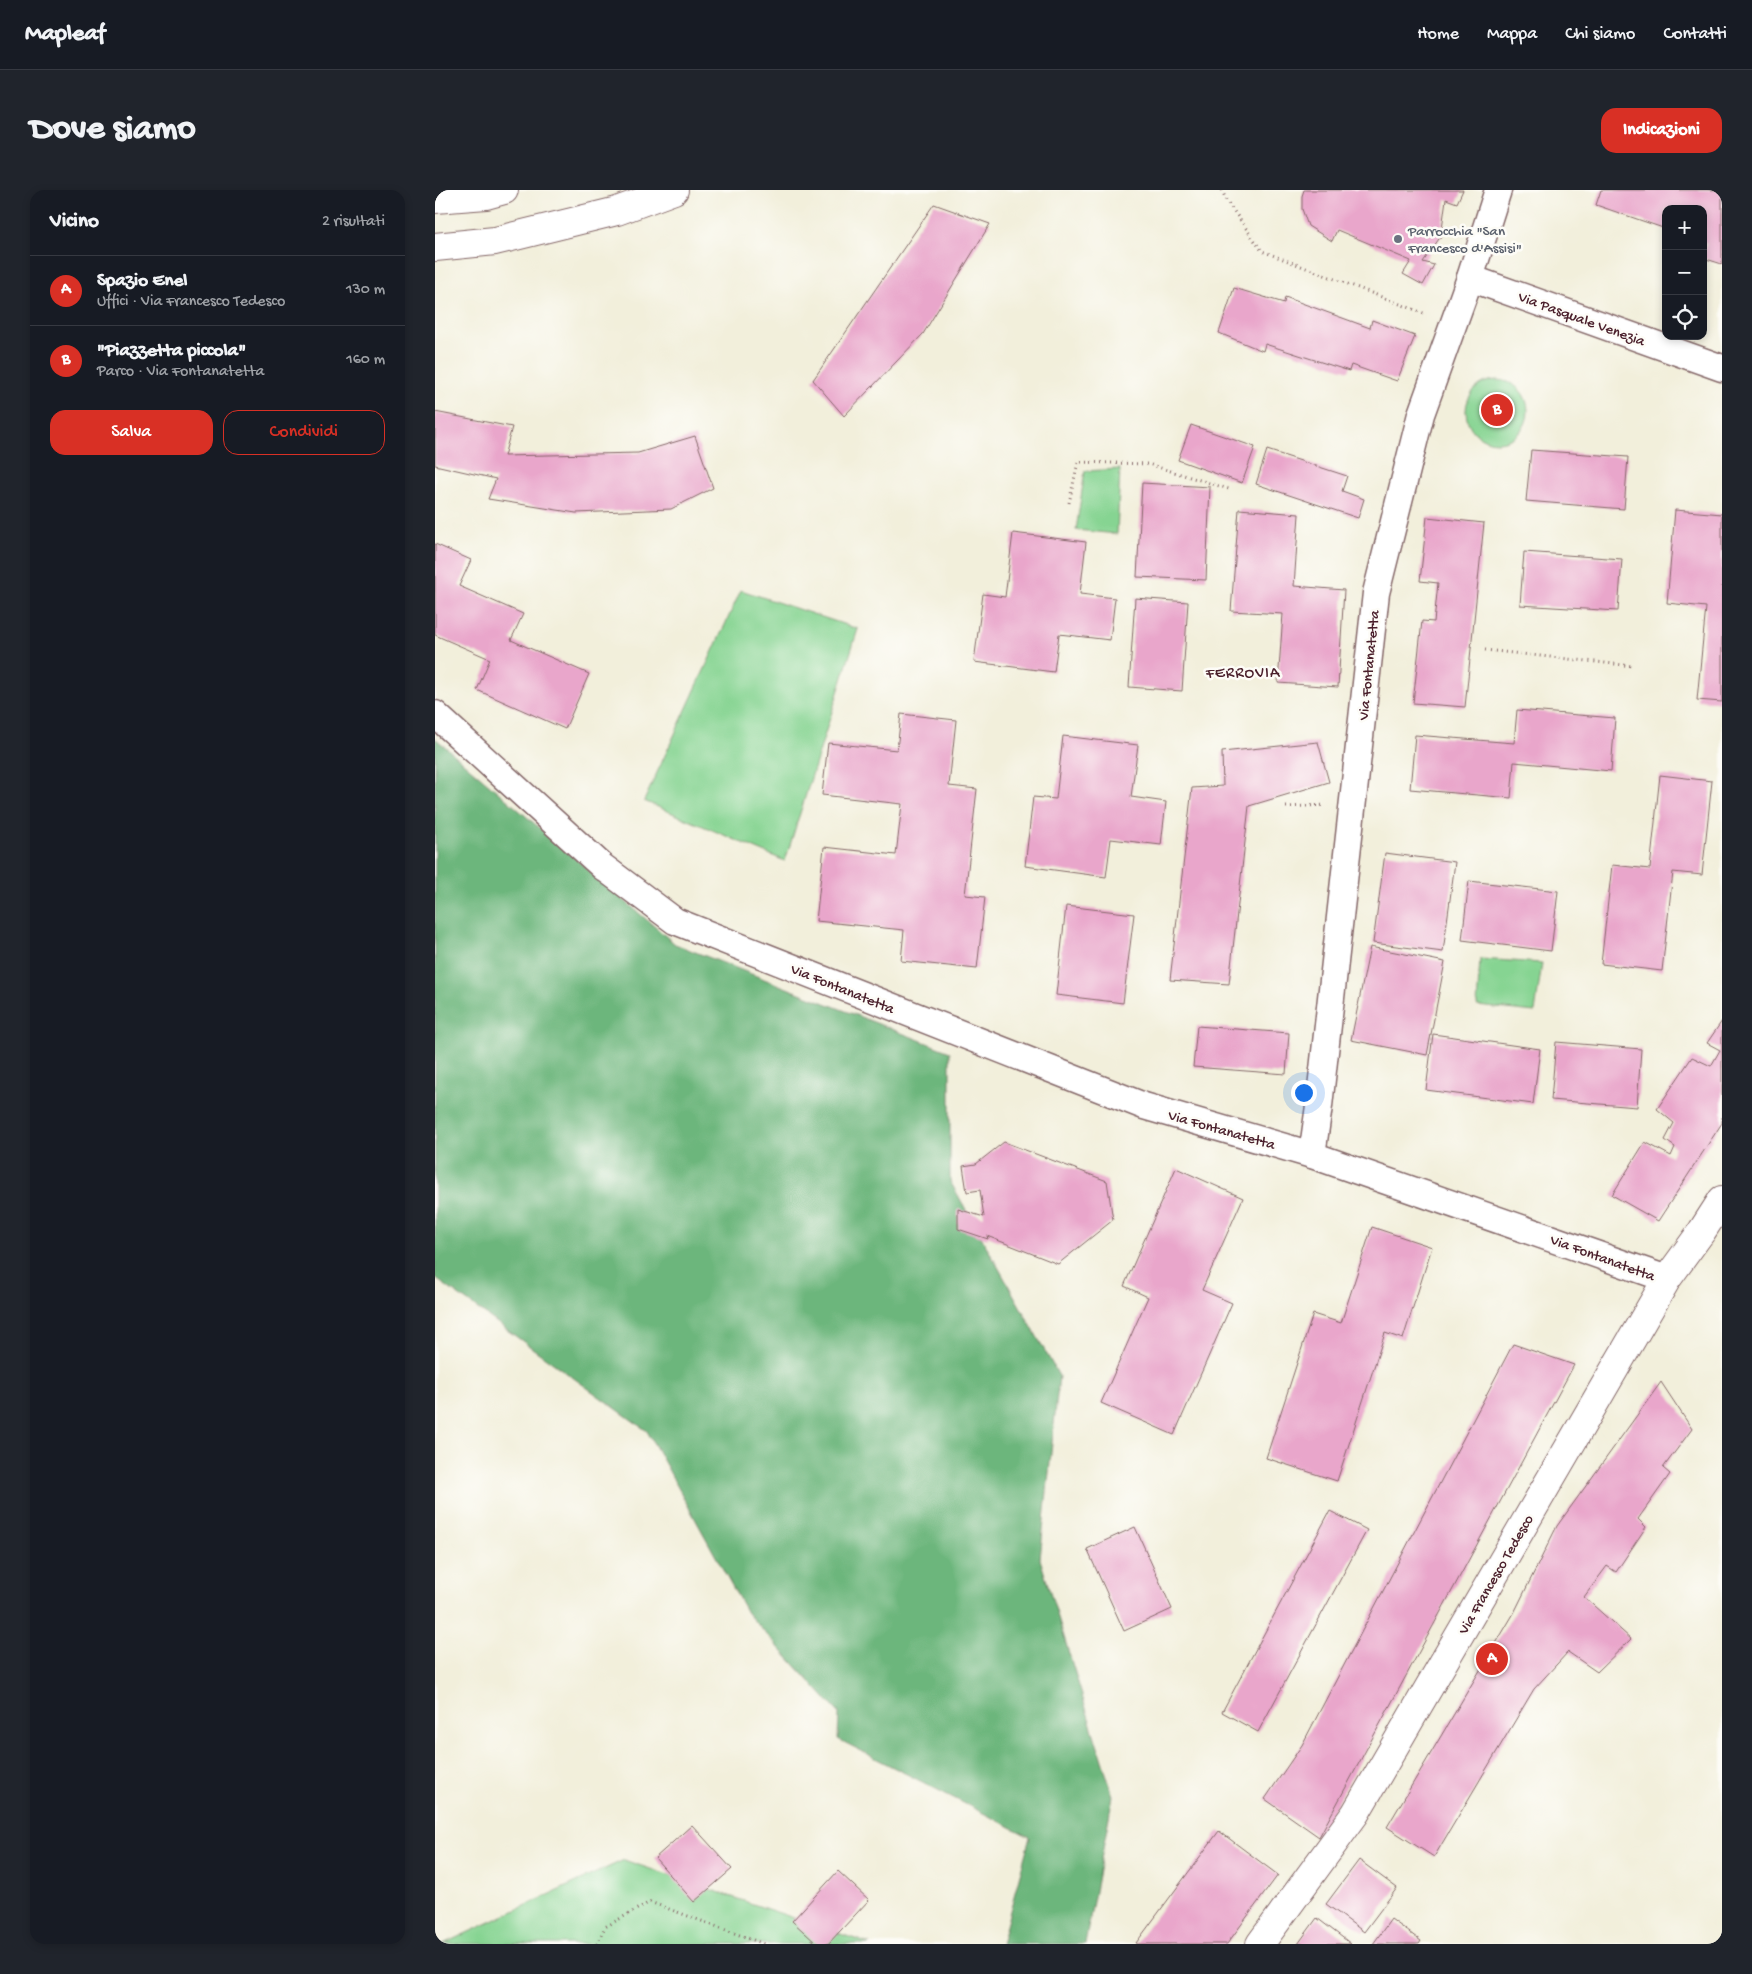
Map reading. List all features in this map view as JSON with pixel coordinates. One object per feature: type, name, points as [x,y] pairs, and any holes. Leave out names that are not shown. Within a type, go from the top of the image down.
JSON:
[{"type":"street","points":[[435,247],[495,240],[617,211],[674,190]]},
{"type":"street","name":"Via Fontanatetta","points":[[1312,1155],[1377,593],[1421,414],[1470,278],[1498,190]]},
{"type":"street","points":[[435,199],[495,192]]},
{"type":"street","name":"Via Pasquale Venezia","points":[[1470,278],[1722,368]]},
{"type":"street","name":"Via Fontanatetta","points":[[435,714],[603,867],[675,922],[1144,1106],[1312,1155],[1667,1279]]},
{"type":"street","name":"Via Francesco Tedesco","points":[[1260,1944],[1355,1814],[1667,1279],[1722,1200]]},
{"type":"path","points":[[1222,190],[1262,251],[1453,324]]},
{"type":"path","points":[[1069,503],[1078,462],[1148,464],[1232,490]]},
{"type":"path","points":[[1485,650],[1633,666]]},
{"type":"path","points":[[1286,807],[1353,804]]},
{"type":"path","points":[[597,1944],[605,1927],[650,1902],[764,1944]]},
{"type":"green space","points":[[1491,380],[1503,380],[1519,389],[1526,399],[1528,411],[1526,423],[1519,433],[1503,442],[1491,442],[1480,437],[1471,428],[1466,417],[1466,405],[1471,394],[1480,385]]},
{"type":"green space","points":[[1120,469],[1117,534],[1076,530],[1085,471]]},
{"type":"green space","points":[[741,590],[858,629],[785,861],[644,801]]},
{"type":"green space","points":[[435,738],[675,944],[950,1052],[950,1181],[1059,1376],[1040,1559],[1113,1796],[1085,1944],[1001,1944],[1030,1837],[838,1739],[839,1713],[747,1613],[647,1431],[435,1278]]},
{"type":"green space","points":[[1480,959],[1542,963],[1535,1012],[1477,1006]]},
{"type":"green space","points":[[624,1860],[870,1944],[443,1944]]},
{"type":"building","name":"Parrocchia \"San Francesco d'Assisi\"","points":[[1304,190],[1463,190],[1457,203],[1446,199],[1441,236],[1423,262],[1434,265],[1423,285],[1403,274],[1411,261],[1337,230],[1332,241],[1308,226],[1302,209]]},
{"type":"building","points":[[1601,190],[1722,190],[1722,264],[1707,259],[1707,205],[1662,205],[1662,228],[1596,205]]},
{"type":"building","points":[[934,204],[990,224],[923,334],[844,416],[813,380]]},
{"type":"building","points":[[1234,288],[1284,303],[1285,297],[1370,328],[1372,320],[1415,336],[1397,381],[1351,365],[1349,371],[1265,344],[1263,351],[1219,333]]},
{"type":"building","points":[[435,412],[512,427],[504,456],[638,453],[695,436],[713,488],[671,509],[576,513],[488,499],[496,479],[435,465]]},
{"type":"building","points":[[1191,425],[1255,447],[1242,483],[1178,460]]},
{"type":"building","points":[[1267,450],[1347,476],[1342,491],[1364,499],[1358,518],[1256,484]]},
{"type":"building","points":[[1531,450],[1628,457],[1624,509],[1526,501]]},
{"type":"building","points":[[1142,483],[1210,487],[1206,580],[1137,577]]},
{"type":"building","points":[[1239,509],[1299,514],[1294,586],[1344,590],[1338,687],[1278,683],[1283,614],[1231,611]]},
{"type":"building","points":[[1675,510],[1722,514],[1722,702],[1697,700],[1706,607],[1667,603]]},
{"type":"building","points":[[1427,517],[1484,523],[1465,707],[1413,703],[1422,621],[1434,622],[1438,583],[1420,581]]},
{"type":"building","points":[[1013,533],[1086,542],[1080,594],[1115,598],[1110,640],[1059,634],[1054,672],[974,662],[983,594],[1005,597]]},
{"type":"building","points":[[435,544],[471,560],[459,586],[523,614],[511,640],[589,674],[565,729],[477,690],[490,659],[435,635]]},
{"type":"building","points":[[1524,552],[1622,559],[1618,611],[1520,605]]},
{"type":"building","points":[[1135,598],[1188,602],[1182,691],[1129,687]]},
{"type":"building","points":[[1517,710],[1615,718],[1611,771],[1514,762],[1511,798],[1410,789],[1415,735],[1514,743]]},
{"type":"building","points":[[901,714],[956,720],[949,786],[977,789],[965,895],[985,897],[977,969],[901,961],[904,930],[816,921],[824,847],[896,855],[902,804],[822,795],[828,743],[897,750]]},
{"type":"building","points":[[1063,736],[1138,745],[1131,797],[1166,802],[1161,845],[1111,839],[1106,877],[1025,866],[1033,797],[1056,799]]},
{"type":"building","points":[[1318,742],[1329,782],[1249,806],[1229,984],[1170,980],[1192,788],[1223,786],[1222,752]]},
{"type":"building","points":[[1660,775],[1712,781],[1702,875],[1673,872],[1662,971],[1601,964],[1612,865],[1650,869]]},
{"type":"building","points":[[1385,853],[1455,862],[1443,952],[1373,943]]},
{"type":"building","points":[[1469,881],[1558,891],[1551,951],[1462,940]]},
{"type":"building","points":[[1066,906],[1134,914],[1123,1003],[1056,995]]},
{"type":"building","points":[[1370,947],[1445,962],[1427,1055],[1351,1040]]},
{"type":"building","points":[[1722,1021],[1722,1123],[1658,1221],[1612,1195],[1645,1142],[1671,1156],[1675,1147],[1665,1140],[1674,1123],[1657,1109],[1692,1057],[1711,1066],[1720,1050],[1707,1043]]},
{"type":"building","points":[[1197,1026],[1289,1033],[1286,1074],[1193,1067]]},
{"type":"building","points":[[1433,1034],[1540,1049],[1533,1104],[1426,1090]]},
{"type":"building","points":[[1556,1042],[1641,1049],[1637,1107],[1551,1100]]},
{"type":"building","points":[[1004,1142],[1107,1181],[1113,1220],[1058,1264],[987,1236],[988,1239],[958,1229],[958,1209],[984,1217],[980,1190],[967,1192],[963,1166],[976,1164]]},
{"type":"building","points":[[1176,1168],[1243,1198],[1202,1290],[1232,1303],[1174,1435],[1101,1403],[1148,1297],[1124,1286]]},
{"type":"building","points":[[1372,1227],[1432,1247],[1403,1339],[1385,1333],[1337,1481],[1266,1458],[1313,1314],[1341,1323]]},
{"type":"building","points":[[1513,1344],[1574,1365],[1319,1837],[1265,1799],[1302,1745]]},
{"type":"building","points":[[1661,1382],[1692,1429],[1663,1468],[1670,1474],[1638,1519],[1646,1527],[1616,1572],[1607,1566],[1584,1597],[1631,1639],[1597,1672],[1568,1652],[1534,1689],[1434,1857],[1387,1827],[1514,1613],[1557,1526]]},
{"type":"building","points":[[1330,1511],[1367,1530],[1258,1732],[1222,1712]]},
{"type":"building","points":[[1135,1527],[1172,1609],[1124,1631],[1087,1549]]},
{"type":"building","points":[[692,1825],[732,1869],[694,1902],[655,1858]]},
{"type":"building","points":[[1219,1831],[1278,1875],[1227,1944],[1136,1943]]},
{"type":"building","points":[[1359,1860],[1397,1888],[1364,1932],[1326,1904]]},
{"type":"building","points":[[838,1871],[869,1900],[828,1944],[817,1944],[792,1921]]},
{"type":"building","points":[[1317,1918],[1351,1944],[1298,1944]]},
{"type":"building","points":[[1391,1919],[1421,1941],[1419,1944],[1373,1944]]},
{"type":"place","name":"Parrocchia \"San Francesco d'Assisi\"","points":[[1398,239]]},
{"type":"place","name":"\"Piazzetta piccola\"","points":[[1497,410]]},
{"type":"place","name":"Spazio Enel","points":[[1492,1659]]},
{"type":"district","name":"FERROVIA","points":[[1243,671]]}]
